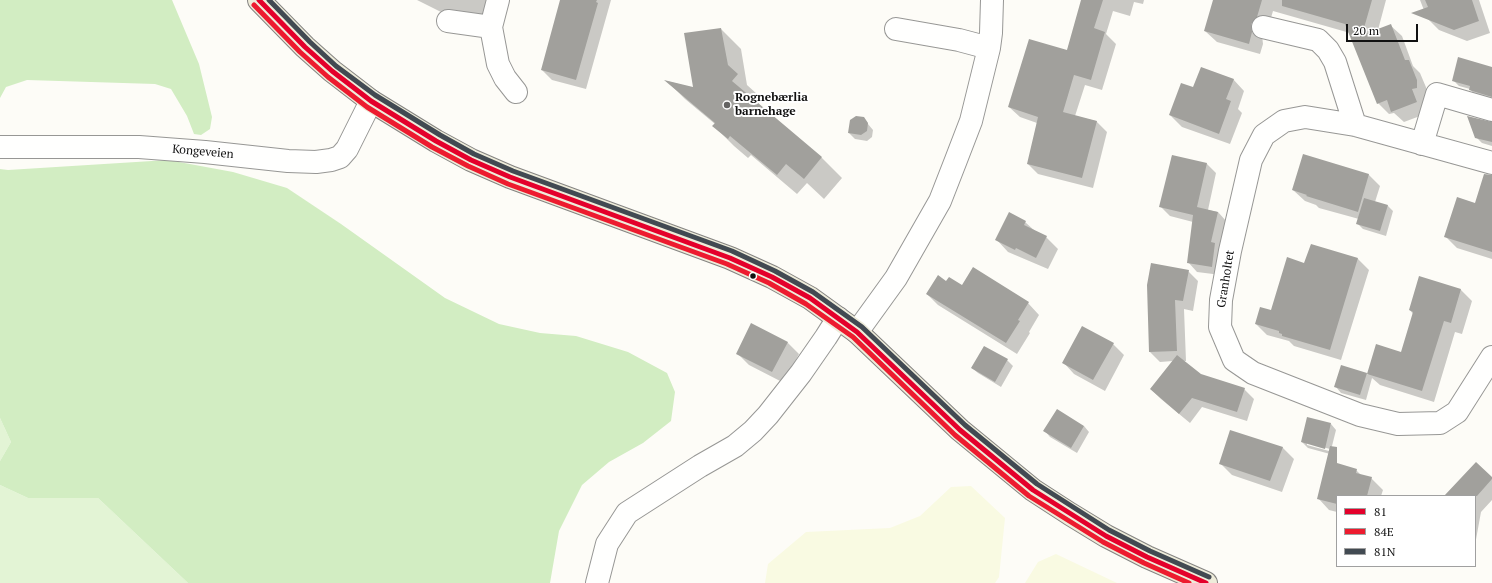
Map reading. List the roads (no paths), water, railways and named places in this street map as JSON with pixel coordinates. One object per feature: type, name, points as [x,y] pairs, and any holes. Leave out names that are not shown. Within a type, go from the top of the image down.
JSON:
[{"type":"main road","points":[[259,0],[305,47],[332,70],[371,101],[430,138],[471,160],[516,179],[674,236],[738,261],[792,288],[857,332],[960,430],[1033,490],[1106,536],[1147,557],[1206,583]]},
{"type":"street","points":[[498,0],[491,27],[498,64],[505,78],[516,92]]},
{"type":"street","points":[[857,332],[896,278],[940,201],[971,121],[989,48],[992,0]]},
{"type":"street","points":[[448,20],[491,27]]},
{"type":"street","points":[[1263,27],[1318,40],[1328,50],[1335,62],[1355,125]]},
{"type":"street","points":[[896,29],[959,40],[989,48]]},
{"type":"street","points":[[1422,144],[1438,94],[1492,110]]},
{"type":"street","name":"Kongeveien","points":[[0,147],[138,147],[288,161],[316,162],[340,157],[348,149],[371,101]]},
{"type":"street","name":"Granholtet","points":[[1492,163],[1355,125],[1305,117],[1284,121],[1264,136],[1251,160],[1221,300],[1220,327],[1234,360],[1253,373],[1360,415],[1398,424],[1440,422],[1457,412],[1492,357]]},
{"type":"street","points":[[597,583],[607,544],[627,513],[700,466],[735,446],[753,431],[768,415],[796,379],[838,318]]},
{"type":"place","name":"Rognebærlia barnehage","points":[[727,105]]}]
